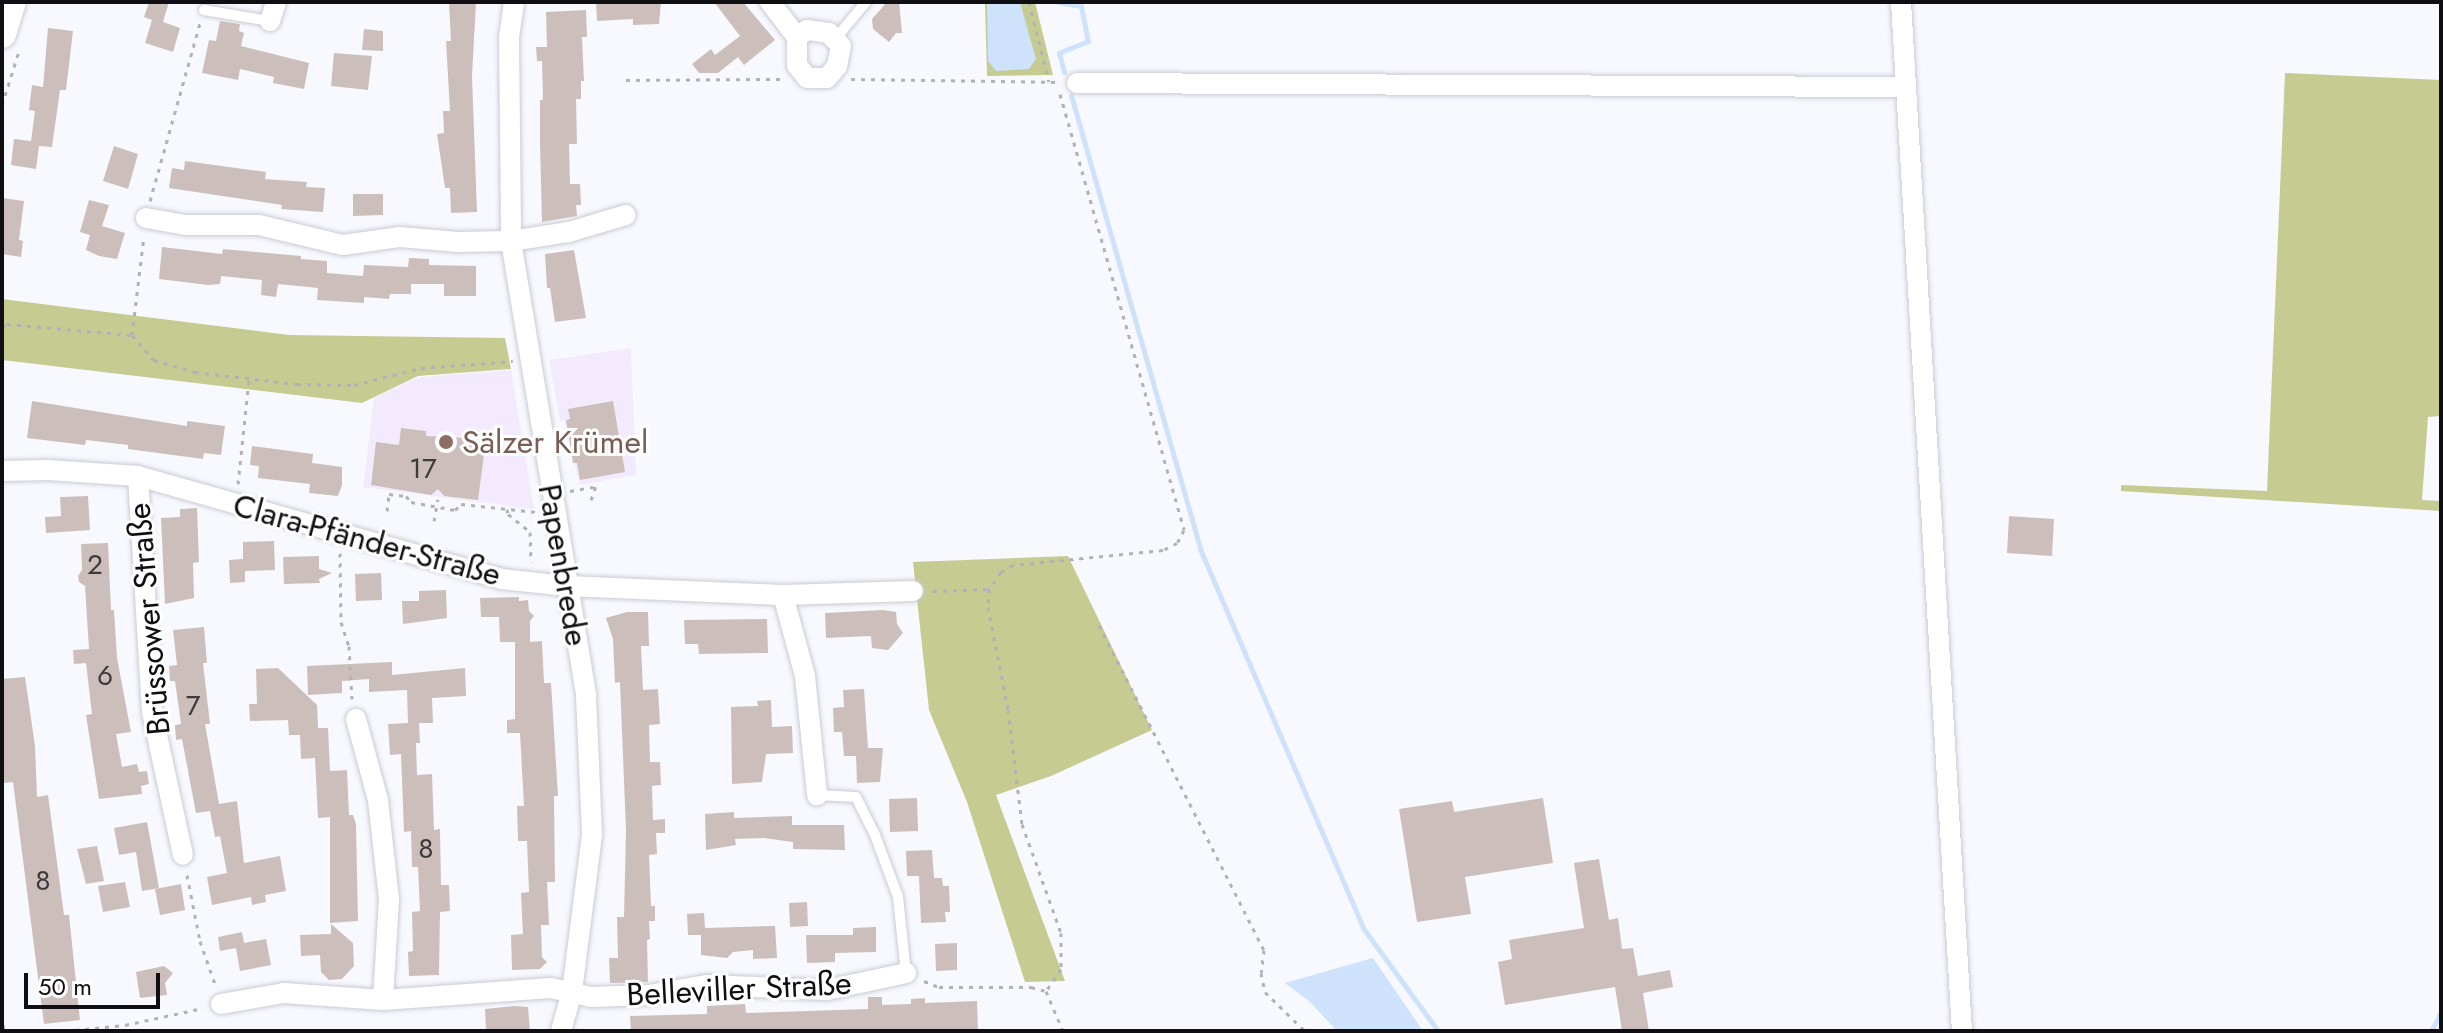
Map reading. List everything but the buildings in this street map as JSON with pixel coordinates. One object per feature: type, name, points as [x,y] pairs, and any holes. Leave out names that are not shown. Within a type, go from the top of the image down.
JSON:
[{"type":"main road","points":[[11,40],[12,2]]},
{"type":"street","name":"Papenbrede","points":[[514,2],[509,37],[511,241],[586,696],[592,835],[572,992],[561,1031]]},
{"type":"street","points":[[770,2],[797,37],[797,65],[817,78],[837,66],[841,46],[829,33],[807,30],[797,37]]},
{"type":"street","points":[[1901,2],[1962,1031]]},
{"type":"street","points":[[1067,82],[1906,87]]},
{"type":"street","points":[[146,218],[184,225],[259,225],[343,245],[400,237],[458,242],[511,241],[569,232],[626,215]]},
{"type":"street","name":"Clara-Pfänder-Straße","points":[[2,471],[138,476],[342,537],[501,579],[566,586],[783,595],[913,591]]},
{"type":"street","name":"Brüssower Straße","points":[[138,476],[152,712],[183,855]]},
{"type":"street","points":[[783,595],[805,676],[817,795]]},
{"type":"street","points":[[356,719],[378,800],[389,899],[383,1000]]},
{"type":"street","name":"Belleviller Straße","points":[[221,1004],[284,993],[383,1000],[551,988],[591,997],[649,995],[707,985],[827,990],[906,973]]},
{"type":"lane","points":[[835,39],[866,2]]},
{"type":"lane","points":[[204,10],[273,12]]},
{"type":"lane","points":[[817,795],[856,797],[875,835],[898,897],[906,973]]},
{"type":"path","points":[[1029,2],[1049,82]]},
{"type":"path","points":[[132,335],[146,218],[204,10]]},
{"type":"path","points":[[2,105],[11,40]]},
{"type":"path","points":[[626,80],[817,78],[1067,82],[1184,530],[1177,543],[1163,550],[1013,565],[1001,572],[989,589],[988,607],[1008,710],[1022,824],[1061,933],[1061,969],[1046,991]]},
{"type":"path","points":[[2,324],[132,335],[154,360],[195,372],[249,380],[354,385],[421,368],[513,361]]},
{"type":"path","points":[[236,503],[249,380]]},
{"type":"path","points":[[567,492],[598,485],[591,500]]},
{"type":"path","points":[[387,511],[389,494],[455,510],[461,504],[537,512]]},
{"type":"path","points":[[434,521],[438,499]]},
{"type":"path","points":[[507,509],[508,514],[530,532],[530,582]]},
{"type":"path","points":[[342,537],[339,562],[341,622],[349,646],[351,694],[356,719]]},
{"type":"path","points":[[913,591],[989,589]]},
{"type":"path","points":[[1099,625],[1264,950],[1261,973],[1265,992],[1305,1031]]},
{"type":"path","points":[[65,1031],[125,1025],[221,1004],[200,941],[183,855]]},
{"type":"path","points":[[939,987],[1031,987],[1046,991]]},
{"type":"path","points":[[1046,991],[1063,1031]]},
{"type":"path","points":[[2,1015],[4,1031]]},
{"type":"shaded area","name":"Sälzer Krümel","points":[[631,348],[636,475],[580,485],[564,421],[560,421],[549,360]]},
{"type":"shaded area","name":"Sälzer Krümel","points":[[511,370],[534,509],[363,487],[374,398],[419,377]]},
{"type":"green space","points":[[985,2],[1035,2],[1053,75],[987,76]]},
{"type":"green space","points":[[2285,73],[2441,80],[2441,416],[2428,417],[2422,500],[2441,501],[2441,511],[2121,491],[2121,485],[2267,491]]},
{"type":"green space","points":[[2,299],[289,335],[505,338],[511,369],[418,376],[362,403],[2,360]]},
{"type":"green space","points":[[1068,556],[1152,730],[1051,776],[996,795],[1065,981],[1025,982],[967,802],[929,710],[913,562]]},
{"type":"water","points":[[987,2],[1020,2],[1036,59],[1029,69],[996,71],[988,61]]},
{"type":"water","points":[[1373,958],[1423,1031],[1337,1031],[1309,1001],[1285,983]]},
{"type":"waterway","points":[[1058,2],[1081,6],[1088,41],[1059,53],[1064,72]]},
{"type":"waterway","points":[[1071,95],[1200,549],[1363,928],[1438,1031]]},
{"type":"waterway","points":[[2431,1031],[2441,1012]]},
{"type":"place","name":"Sälzer Krümel","points":[[446,442]]}]
